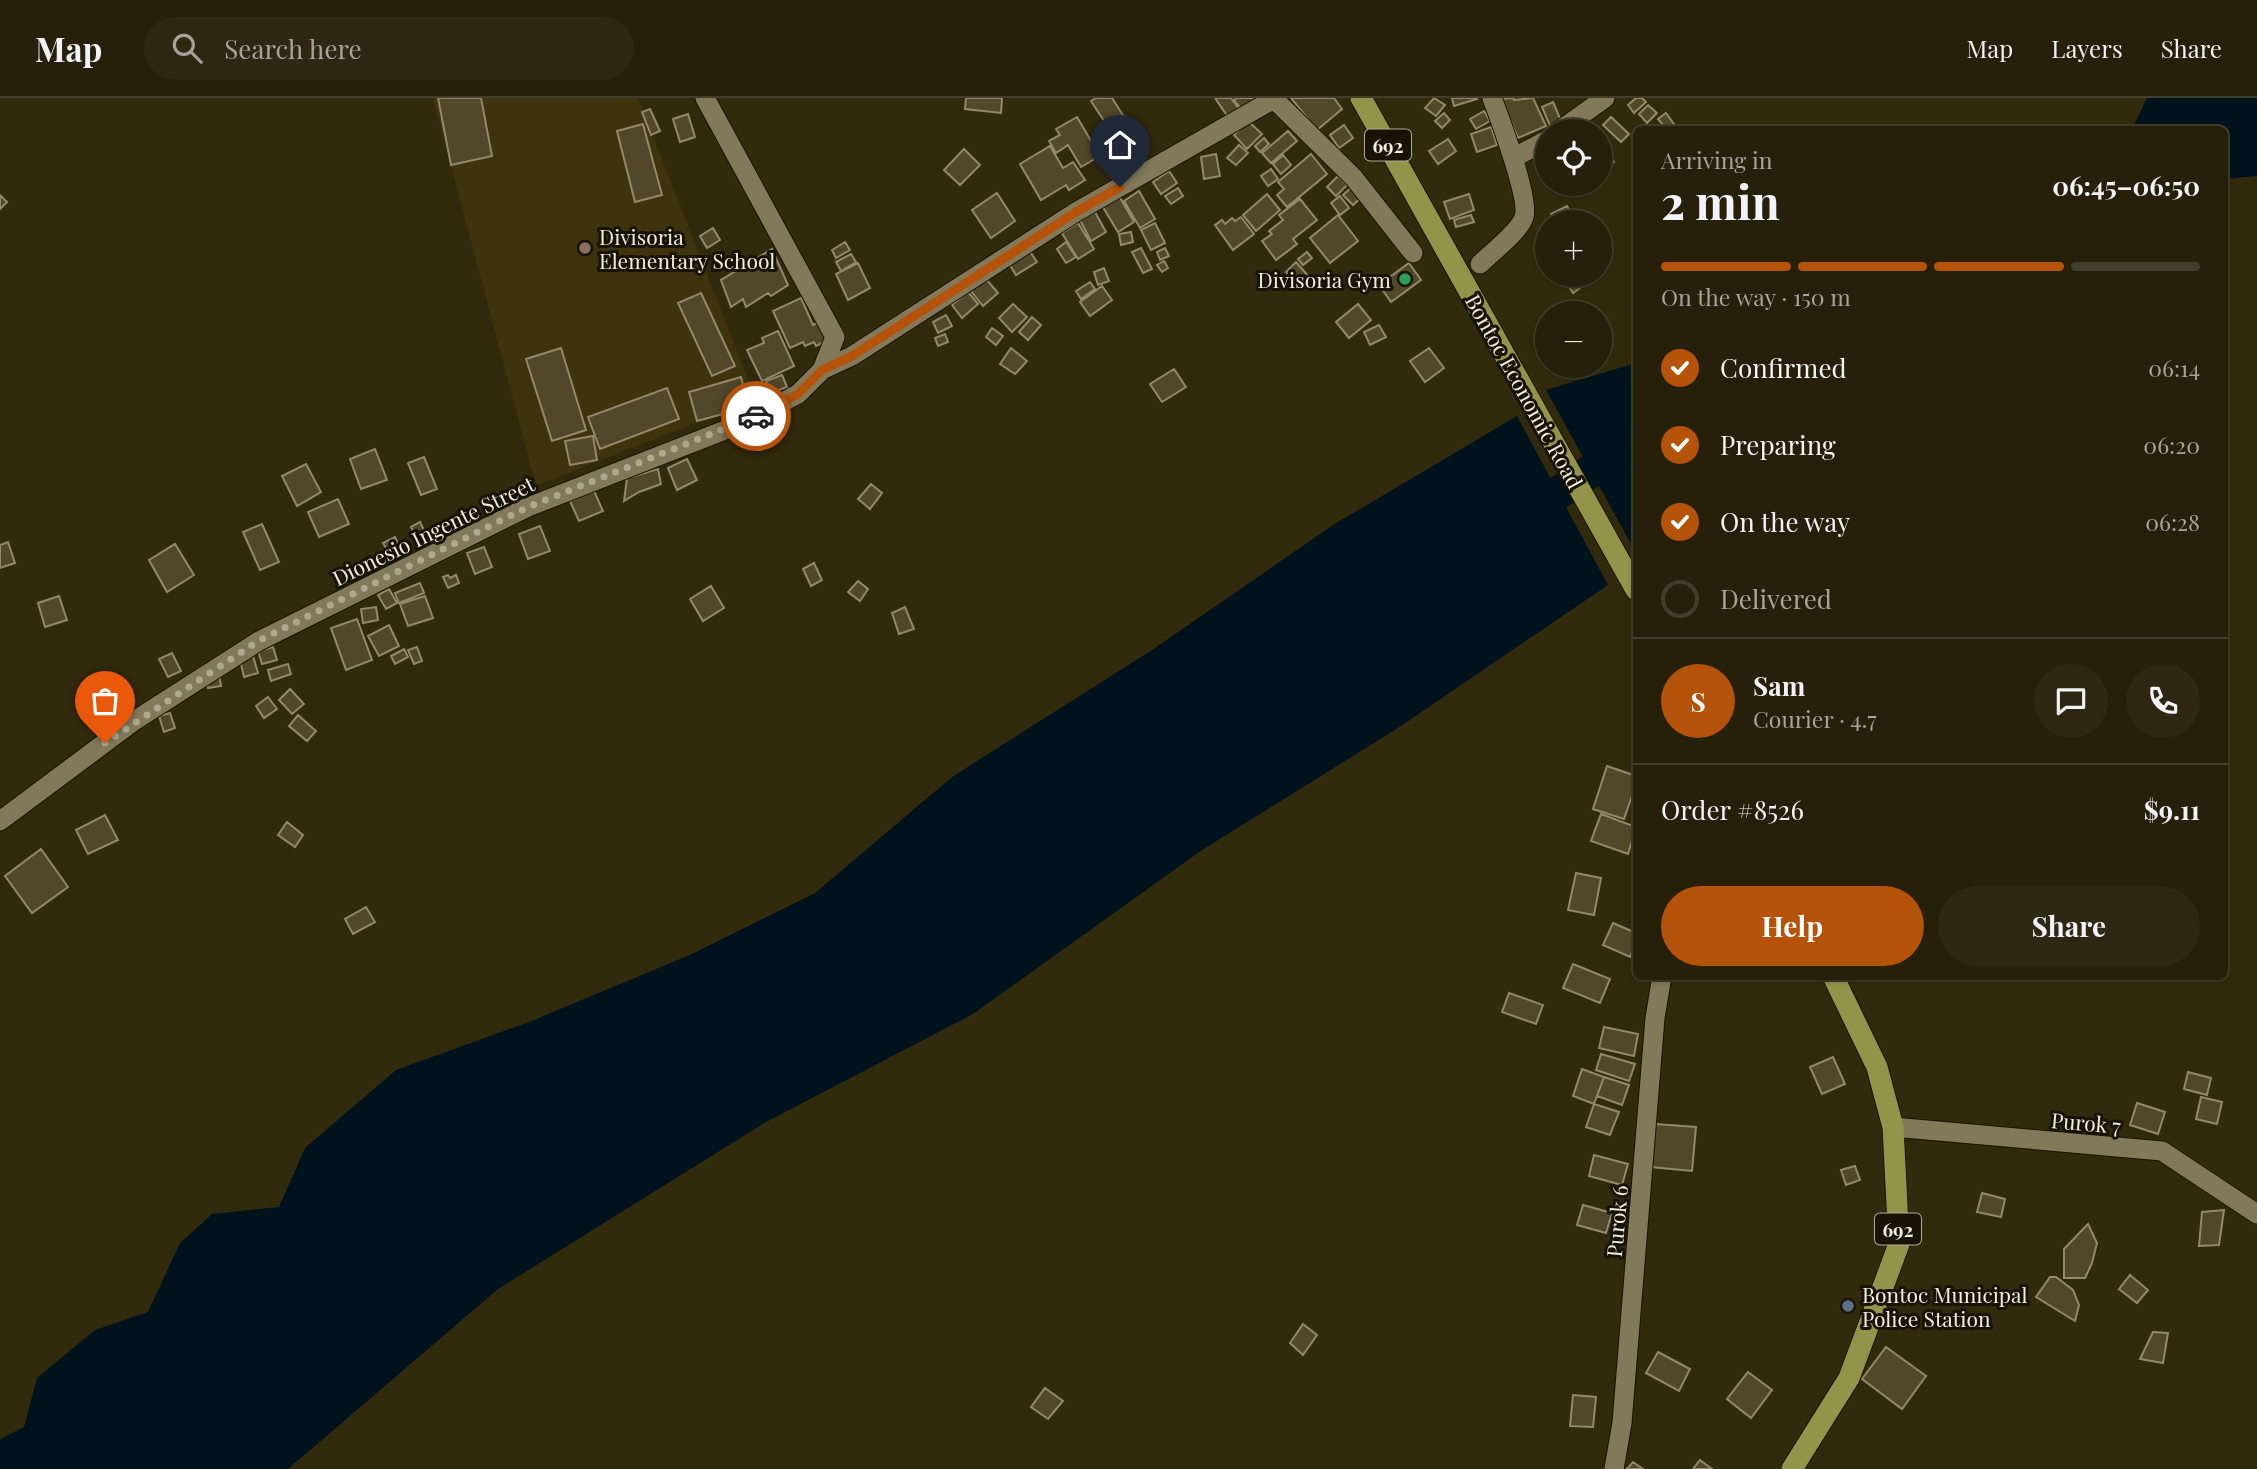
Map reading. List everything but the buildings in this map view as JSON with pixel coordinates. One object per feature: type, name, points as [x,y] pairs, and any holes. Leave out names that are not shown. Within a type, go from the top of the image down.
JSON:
[{"type":"main road","name":"Bontoc Economic Road","points":[[1362,98],[1633,585]]},
{"type":"main road","name":"692","points":[[1792,1469],[1849,1378],[1899,1244],[1893,1127],[1877,1067],[1835,980]]},
{"type":"street","name":"Dionesio Ingente Street","points":[[0,821],[134,722],[258,641],[528,507],[743,423],[798,394],[822,370],[835,337],[705,98]]},
{"type":"street","points":[[822,370],[852,356],[1076,212],[1273,98],[1354,178],[1413,253]]},
{"type":"street","points":[[1480,264],[1521,224],[1526,215],[1513,158],[1492,98]]},
{"type":"street","points":[[1576,119],[1605,98]]},
{"type":"street","points":[[1513,158],[1535,146]]},
{"type":"street","name":"Purok 6","points":[[1614,1469],[1622,1423],[1655,1017],[1661,980]]},
{"type":"street","name":"Purok 7","points":[[1893,1127],[2162,1152],[2257,1214]]},
{"type":"shaded area","name":"Divisoria Elementary School","points":[[433,98],[638,98],[756,399],[536,486]]},
{"type":"water","points":[[2147,98],[2257,98],[2257,176],[2228,179],[2228,126],[2132,126]]},
{"type":"water","points":[[1633,364],[1633,548],[1546,390],[1586,378],[1612,378],[1612,370]]},
{"type":"water","points":[[1517,416],[1608,585],[1398,728],[1202,850],[973,1014],[766,1122],[498,1289],[288,1469],[0,1469],[0,1439],[24,1427],[37,1378],[95,1330],[148,1312],[180,1243],[212,1214],[279,1207],[305,1148],[396,1070],[529,1022],[692,954],[815,893],[952,777],[1152,650],[1333,525]]},
{"type":"waterway","points":[[1522,517],[1633,443]]},
{"type":"way so far","points":[[105,743],[258,641],[528,507],[756,416]]},
{"type":"place","name":"Divisoria Elementary School","points":[[585,248]]},
{"type":"place","name":"Divisoria Gym","points":[[1405,279]]},
{"type":"place","name":"Bontoc Municipal Police Station","points":[[1848,1306]]},
{"type":"route","points":[[756,416],[798,394],[822,370],[852,356],[1076,212],[1120,187]]}]
